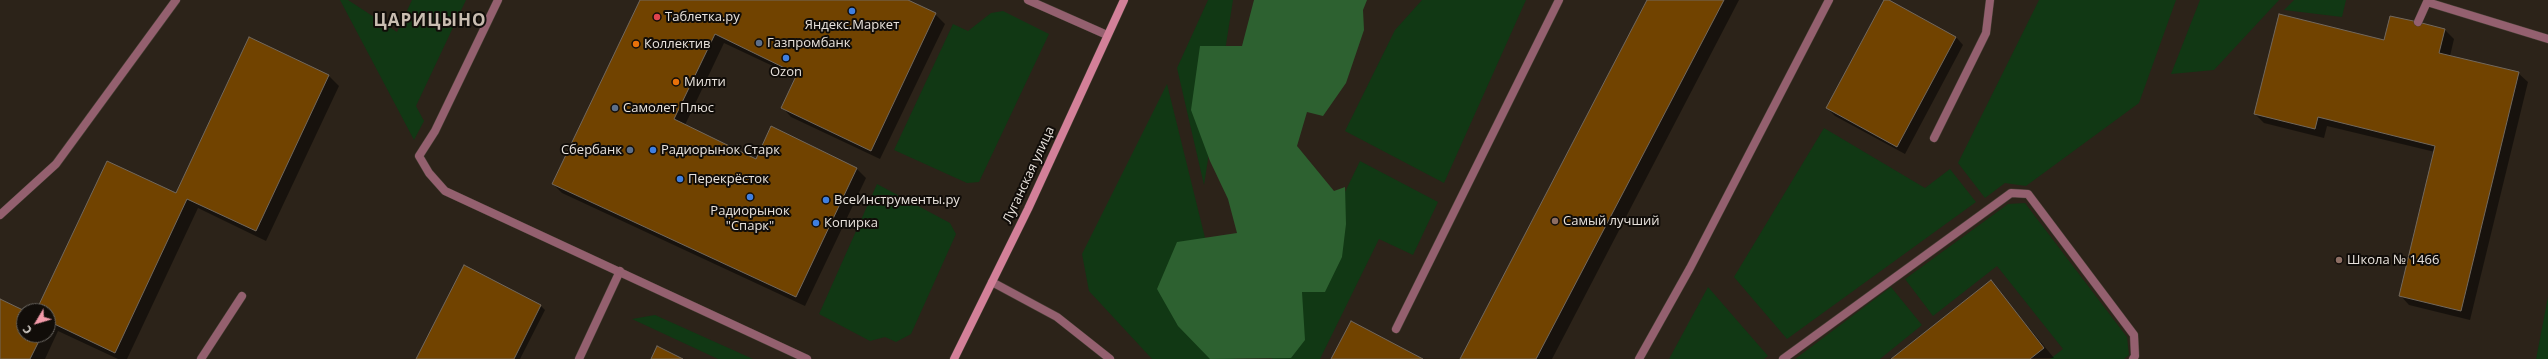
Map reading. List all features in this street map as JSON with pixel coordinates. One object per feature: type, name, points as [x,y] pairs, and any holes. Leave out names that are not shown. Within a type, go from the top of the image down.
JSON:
[{"type":"main road","name":"Луганская улица","points":[[954,359],[992,282],[1124,0]]},
{"type":"street","points":[[0,215],[56,164],[176,0]]},
{"type":"street","points":[[498,0],[434,131],[419,156],[429,172],[445,191],[620,271],[785,355],[807,359]]},
{"type":"street","points":[[1028,0],[1107,36]]},
{"type":"street","points":[[1396,329],[1559,0]]},
{"type":"street","points":[[1639,359],[1690,268],[1829,0]]},
{"type":"street","points":[[1934,138],[1986,33],[1990,0]]},
{"type":"street","points":[[2418,22],[2427,2],[2548,39]]},
{"type":"street","points":[[1784,359],[2011,194],[2028,194],[2134,335],[2136,356],[2132,359]]},
{"type":"street","points":[[579,359],[620,271]]},
{"type":"street","points":[[992,282],[1057,318],[1110,359]]},
{"type":"street","points":[[201,359],[242,296]]},
{"type":"green space","points":[[340,0],[348,0],[397,32],[412,0],[466,0],[416,106],[424,121],[414,140]]},
{"type":"green space","points":[[1208,0],[1233,0],[1204,185],[1177,68]]},
{"type":"green space","points":[[1254,0],[1367,0],[1363,10],[1364,30],[1346,83],[1323,116],[1307,112],[1297,146],[1334,191],[1345,187],[1346,224],[1342,257],[1325,292],[1302,292],[1305,340],[1291,358],[1210,359],[1178,326],[1157,289],[1177,242],[1237,233],[1228,199],[1210,161],[1191,110],[1200,46],[1242,46]]},
{"type":"green space","points":[[1422,0],[1526,0],[1444,183],[1345,131],[1395,30]]},
{"type":"green space","points":[[2039,0],[2176,0],[2139,103],[2026,186],[2005,183],[1985,198],[1958,163]]},
{"type":"green space","points":[[2200,0],[2279,0],[2214,70],[2171,74]]},
{"type":"green space","points":[[2294,0],[2346,0],[2342,17],[2284,10]]},
{"type":"green space","points":[[1003,11],[1049,34],[979,182],[967,183],[894,150],[953,24],[968,31],[991,13]]},
{"type":"green space","points":[[1167,84],[1235,359],[1152,359],[1089,291],[1082,254]]},
{"type":"green space","points":[[1824,128],[1925,188],[1950,169],[1976,202],[1787,339],[1734,277]]},
{"type":"green space","points":[[1360,161],[1438,202],[1413,255],[1379,239],[1320,359],[1272,359],[1282,322]]},
{"type":"green space","points":[[877,184],[950,223],[956,234],[911,334],[896,342],[885,337],[870,341],[819,314]]},
{"type":"green space","points":[[2025,203],[2127,337],[2129,355],[2124,359],[2050,359],[2063,349],[1997,266],[1933,316],[1905,279],[2008,204]]},
{"type":"green space","points":[[1708,287],[1768,356],[1764,359],[1669,359]]},
{"type":"green space","points":[[1891,287],[1922,325],[1880,359],[1795,359]]},
{"type":"green space","points":[[2548,297],[2548,359],[2536,359]]},
{"type":"green space","points":[[655,315],[753,359],[718,359],[632,319]]},
{"type":"building","name":"Радиорынок Старк","points":[[640,0],[908,0],[936,13],[871,151],[781,108],[797,74],[715,34],[674,119],[756,159],[771,126],[857,168],[796,297],[552,184]]},
{"type":"building","points":[[1647,0],[1724,0],[1536,359],[1460,359]]},
{"type":"building","points":[[1884,0],[1889,0],[1956,37],[1897,147],[1826,108]]},
{"type":"building","points":[[2279,14],[2384,40],[2390,16],[2418,22],[2445,29],[2439,53],[2519,72],[2461,311],[2399,296],[2435,146],[2318,117],[2315,129],[2254,114]]},
{"type":"building","points":[[249,37],[329,75],[256,231],[187,199],[115,353],[56,325],[56,303],[40,303],[107,161],[176,193]]},
{"type":"building","points":[[464,265],[541,305],[514,359],[416,359]]},
{"type":"building","points":[[1991,280],[2044,348],[2030,359],[1891,359]]},
{"type":"building","points":[[0,299],[16,307],[16,343],[38,343],[30,359],[0,359]]},
{"type":"building","points":[[1351,321],[1423,359],[1331,359]]},
{"type":"building","points":[[657,346],[683,359],[651,359]]},
{"type":"place","name":"Яндекс.Маркет","points":[[852,11]]},
{"type":"place","name":"Таблетка.ру","points":[[657,17]]},
{"type":"place","name":"Газпромбанк","points":[[759,43]]},
{"type":"place","name":"Коллектив","points":[[636,44]]},
{"type":"place","name":"Ozon","points":[[786,58]]},
{"type":"place","name":"Милти","points":[[676,82]]},
{"type":"place","name":"Самолет Плюс","points":[[615,108]]},
{"type":"place","name":"Сбербанк","points":[[630,150]]},
{"type":"place","name":"Радиорынок Старк","points":[[653,150]]},
{"type":"place","name":"Перекрёсток","points":[[680,179]]},
{"type":"place","name":"Радиорынок \"Спарк\"","points":[[750,197]]},
{"type":"place","name":"ВсеИнструменты.ру","points":[[826,200]]},
{"type":"place","name":"Самый лучший","points":[[1555,221]]},
{"type":"place","name":"Копирка","points":[[816,223]]},
{"type":"place","name":"Школа № 1466","points":[[2339,260]]},
{"type":"district","name":"ЦАРИЦЫНО","points":[[430,21]]}]
